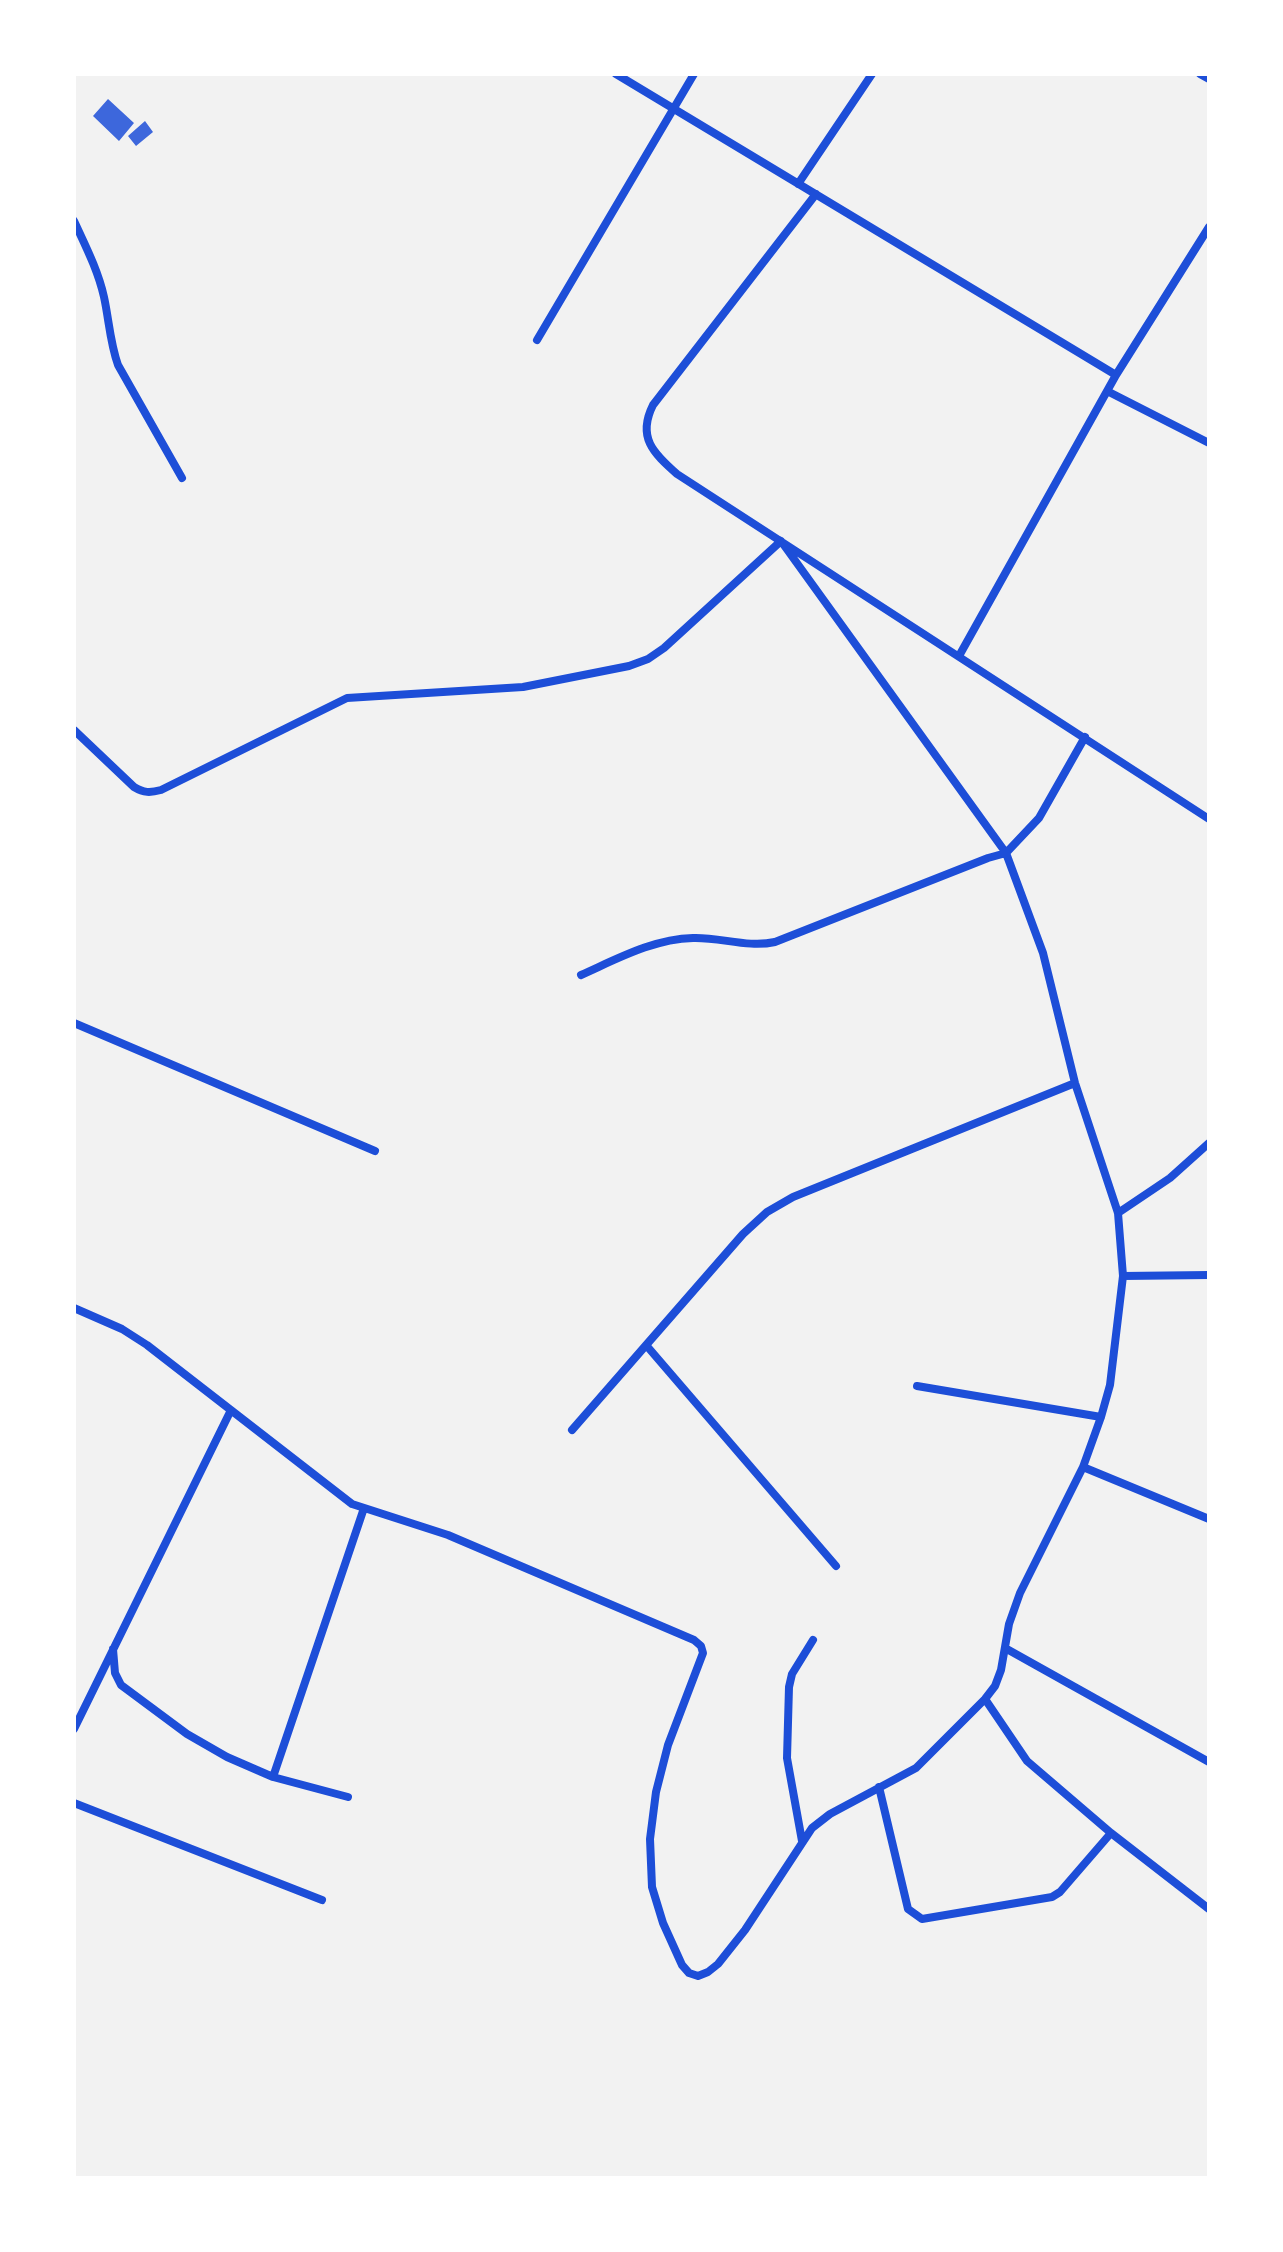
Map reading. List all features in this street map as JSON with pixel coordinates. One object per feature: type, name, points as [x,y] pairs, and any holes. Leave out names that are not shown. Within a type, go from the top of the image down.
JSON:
[{"type":"street","points":[[616,74],[1116,375]]},
{"type":"street","points":[[537,340],[694,74]]},
{"type":"street","points":[[798,184],[872,74]]},
{"type":"street","points":[[1200,74],[1209,79]]},
{"type":"street","points":[[816,194],[653,405],[646,420],[646,437],[657,457],[677,474],[1209,819]]},
{"type":"street","points":[[74,221],[101,286],[118,365],[182,478]]},
{"type":"street","points":[[959,656],[1116,375],[1209,227]]},
{"type":"street","points":[[1107,391],[1209,443]]},
{"type":"street","points":[[74,730],[134,787],[150,793],[347,698],[523,687],[629,666],[648,659],[664,648],[781,541]]},
{"type":"street","points":[[74,1308],[110,1323],[147,1345],[342,1498],[448,1535],[694,1640],[701,1646],[703,1653],[668,1745],[656,1792],[650,1839],[652,1887],[663,1923],[682,1965],[689,1973],[698,1976],[718,1964],[745,1930],[812,1828],[830,1814],[916,1768],[985,1699],[1001,1670],[1009,1624],[1020,1593],[1083,1467],[1101,1417],[1112,1371],[1123,1276],[1118,1213],[1075,1083],[1043,953],[1006,853],[781,541]]},
{"type":"street","points":[[581,975],[644,947],[670,940],[696,938],[762,944],[775,942],[1006,853],[1039,818],[1085,737]]},
{"type":"street","points":[[74,1023],[375,1151]]},
{"type":"street","points":[[572,1430],[743,1234],[767,1212],[793,1197],[1075,1083]]},
{"type":"street","points":[[1118,1213],[1170,1178],[1209,1143]]},
{"type":"street","points":[[1123,1276],[1209,1275]]},
{"type":"street","points":[[646,1345],[836,1566]]},
{"type":"street","points":[[917,1386],[1101,1417]]},
{"type":"street","points":[[74,1729],[231,1410]]},
{"type":"street","points":[[1083,1467],[1209,1519]]},
{"type":"street","points":[[273,1777],[364,1508]]},
{"type":"street","points":[[802,1841],[787,1758],[789,1687],[792,1674],[813,1640]]},
{"type":"street","points":[[1005,1648],[1209,1762]]},
{"type":"street","points":[[113,1649],[115,1673],[121,1685],[187,1734],[227,1757],[273,1777],[348,1797]]},
{"type":"street","points":[[985,1699],[1027,1761],[1111,1833],[1209,1909]]},
{"type":"street","points":[[879,1787],[908,1909],[922,1919],[1052,1897],[1060,1892],[1111,1833]]},
{"type":"street","points":[[74,1803],[322,1900]]},
{"type":"building","points":[[108,99],[134,123],[119,141],[93,116]]},
{"type":"building","points":[[145,121],[153,132],[136,146],[128,136]]}]
